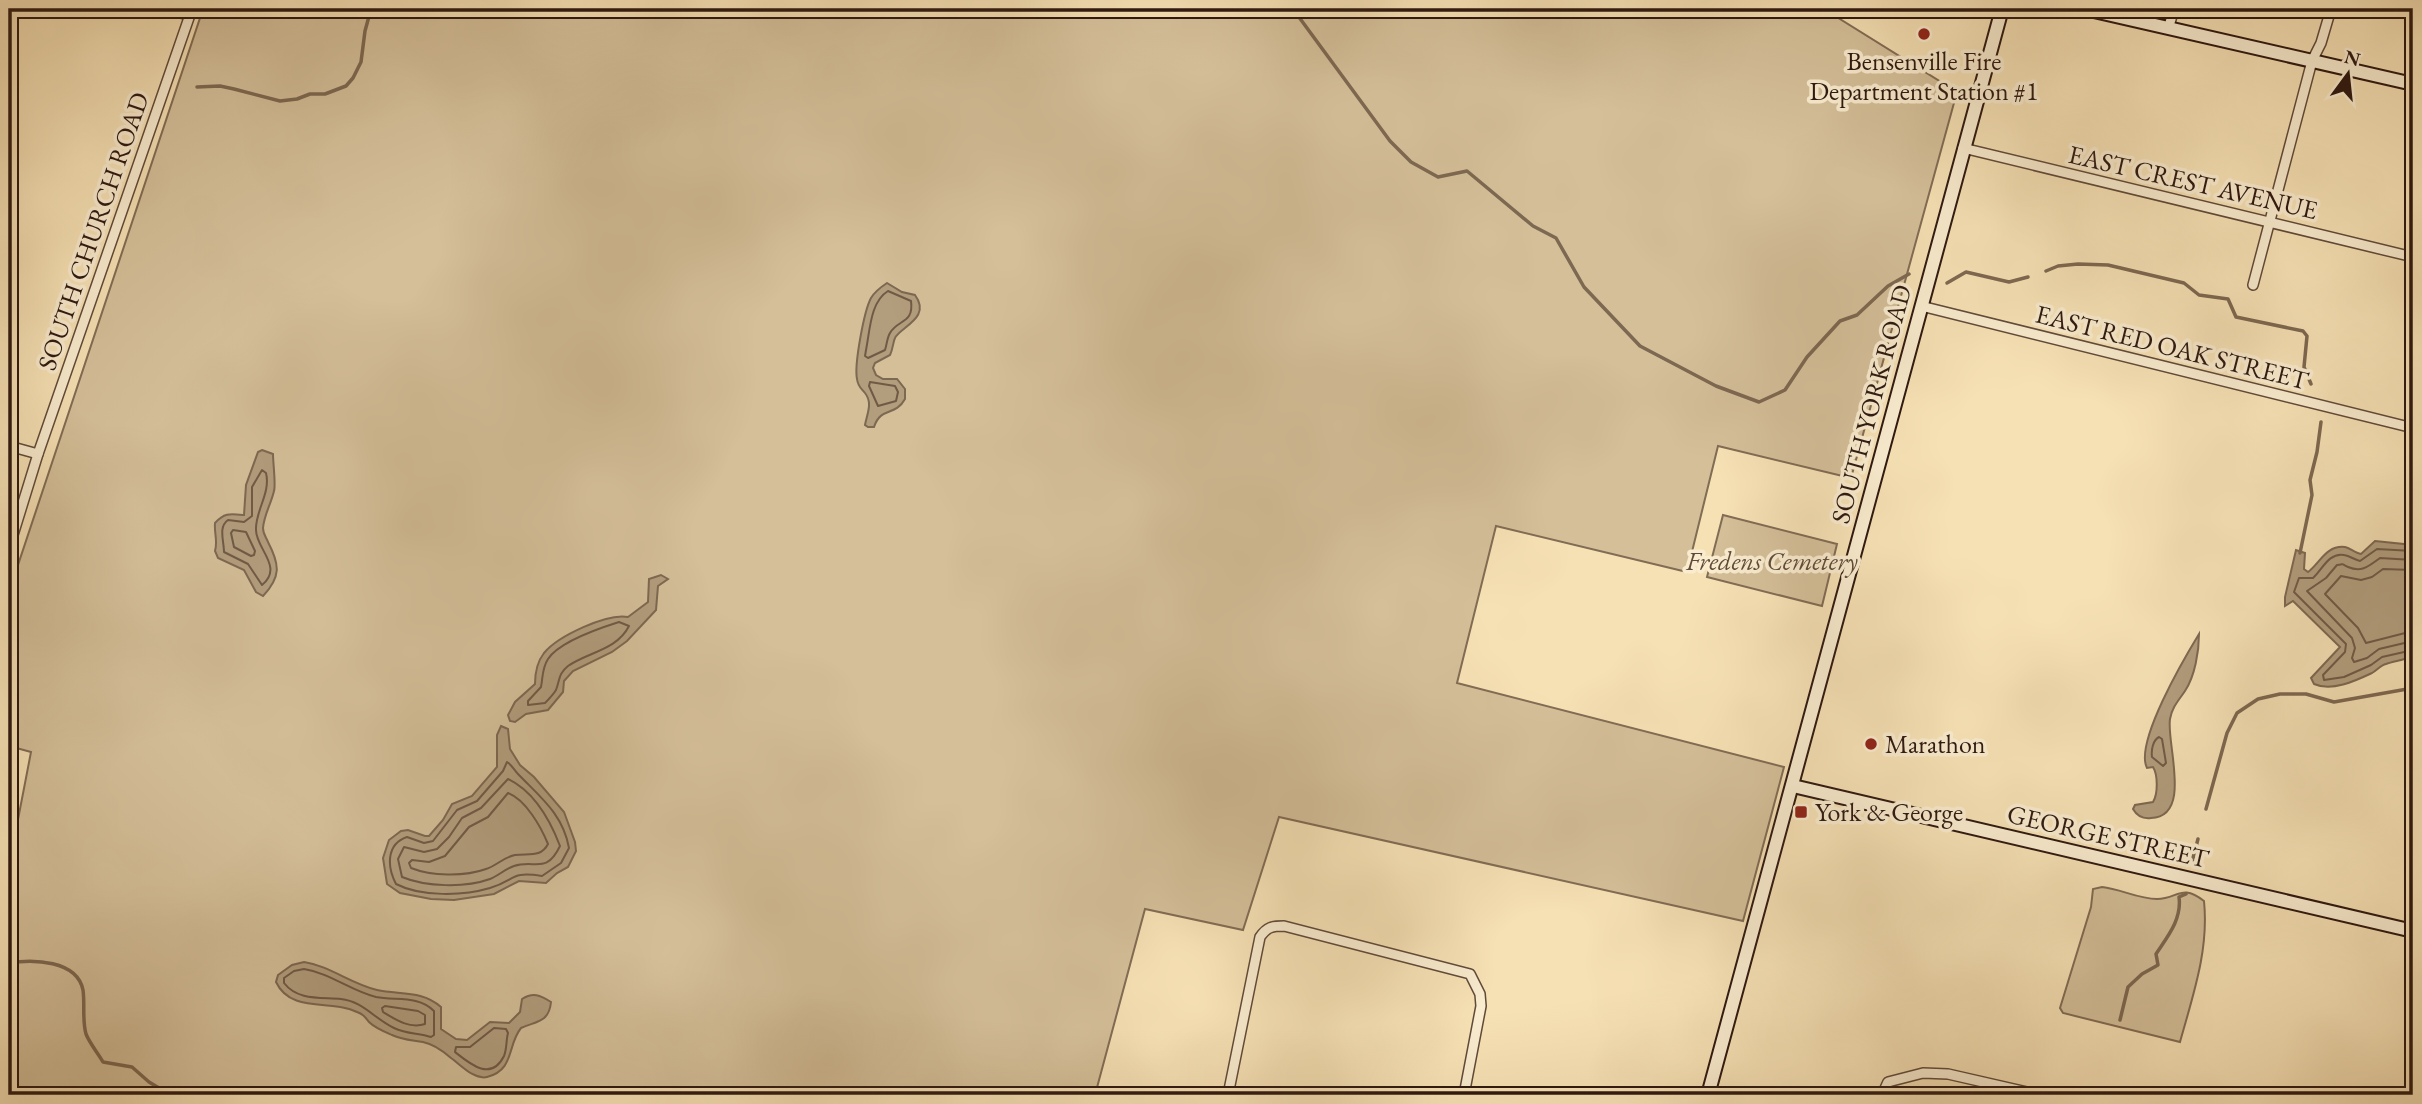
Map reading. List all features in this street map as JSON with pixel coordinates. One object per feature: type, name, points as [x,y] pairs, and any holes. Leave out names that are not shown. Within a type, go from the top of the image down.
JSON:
[{"type":"main road","name":"SOUTH YORK ROAD","points":[[1708,1095],[2002,9]]},
{"type":"main road","points":[[2085,9],[2169,26],[2413,84]]},
{"type":"main road","name":"GEORGE STREET","points":[[1793,786],[2413,931]]},
{"type":"street","points":[[162,9],[191,12]]},
{"type":"street","points":[[2169,26],[2174,9]]},
{"type":"street","points":[[2253,285],[2312,61],[2321,43],[2330,9]]},
{"type":"street","name":"SOUTH CHURCH ROAD","points":[[9,548],[38,454],[191,12]]},
{"type":"street","name":"EAST CREST AVENUE","points":[[1963,148],[2413,257]]},
{"type":"street","name":"EAST RED OAK STREET","points":[[1921,306],[2413,428]]},
{"type":"street","points":[[9,446],[38,454]]},
{"type":"street","points":[[1228,1095],[1260,937],[1269,928],[1284,926],[1471,974],[1480,994],[1480,1006],[1464,1095]]},
{"type":"street","points":[[1882,1095],[1888,1082],[1923,1073],[1948,1074],[2040,1095]]},
{"type":"green space","points":[[203,9],[1833,9],[1832,14],[1957,92],[1851,478],[1718,446],[1687,572],[1496,526],[1457,683],[1784,767],[1743,921],[1279,817],[1243,930],[1145,909],[1095,1095],[9,1095],[9,853],[31,752],[9,746],[9,592]]},
{"type":"green space","name":"Fredens Cemetery","points":[[1723,515],[1837,544],[1822,606],[1707,577]]},
{"type":"green space","points":[[2102,887],[2150,899],[2185,892],[2204,901],[2202,955],[2180,1042],[2063,1013],[2060,1008],[2091,907],[2093,889]]},
{"type":"water","points":[[887,283],[902,292],[915,295],[920,310],[913,321],[895,338],[890,355],[875,363],[873,368],[876,375],[883,379],[897,379],[905,389],[905,399],[897,408],[880,416],[874,427],[868,427],[865,425],[869,401],[859,386],[856,372],[858,351],[871,298]]},
{"type":"water","points":[[262,450],[273,454],[275,488],[263,528],[275,557],[277,570],[273,583],[263,596],[256,592],[244,570],[218,558],[215,551],[215,523],[225,515],[244,515],[246,485],[258,452]]},
{"type":"water","points":[[2375,541],[2413,545],[2413,656],[2384,665],[2372,673],[2343,684],[2328,687],[2314,684],[2311,678],[2340,647],[2293,601],[2285,606],[2296,550],[2305,553],[2304,569],[2308,572],[2333,549],[2345,547],[2361,554]]},
{"type":"water","points":[[661,575],[668,579],[658,586],[656,610],[627,641],[612,652],[573,671],[564,681],[563,692],[548,710],[526,714],[515,722],[510,721],[508,715],[515,702],[535,684],[540,660],[551,646],[596,622],[628,617],[648,602],[649,579]]},
{"type":"water","points":[[2199,634],[2194,671],[2170,719],[2175,777],[2171,805],[2164,814],[2151,818],[2143,817],[2133,809],[2135,805],[2153,802],[2157,790],[2155,770],[2153,767],[2147,768],[2145,756],[2148,740],[2163,700]]},
{"type":"water","points":[[501,726],[508,729],[510,749],[520,765],[564,812],[576,851],[568,867],[546,883],[519,881],[494,894],[454,900],[400,893],[387,884],[383,858],[389,840],[401,831],[408,830],[429,836],[452,804],[472,796],[497,767],[497,735]]},
{"type":"water","points":[[304,962],[323,967],[367,987],[418,995],[434,1002],[441,1007],[441,1029],[456,1039],[467,1040],[490,1022],[509,1023],[520,1012],[522,999],[526,997],[536,995],[551,1002],[550,1009],[545,1018],[521,1028],[502,1069],[496,1074],[482,1077],[468,1071],[434,1046],[386,1033],[364,1016],[347,1008],[291,998],[276,982],[278,975],[292,965]]},
{"type":"waterway","points":[[197,87],[220,86],[280,101],[310,94],[325,94],[346,86],[361,62],[371,9]]},
{"type":"waterway","points":[[1293,9],[1390,141],[1411,162],[1438,177],[1467,171],[1533,226],[1556,238],[1584,287],[1640,346],[1716,386],[1759,402],[1785,390],[1807,357],[1840,321],[1857,315],[1888,286],[1909,274]]},
{"type":"waterway","points":[[2046,271],[2058,266],[2078,264],[2108,265],[2184,283],[2199,295],[2228,299],[2236,317],[2303,331],[2307,336],[2304,367],[2311,384]]},
{"type":"waterway","points":[[1947,283],[1966,272],[2009,282],[2028,277]]},
{"type":"waterway","points":[[2300,553],[2312,495],[2310,480],[2321,422]]},
{"type":"waterway","points":[[2206,809],[2227,733],[2237,713],[2258,699],[2280,694],[2306,694],[2334,702],[2413,688]]},
{"type":"waterway","points":[[2192,862],[2198,839]]},
{"type":"waterway","points":[[2120,1020],[2128,987],[2142,974],[2158,965],[2156,954],[2176,920],[2179,897],[2186,894]]},
{"type":"waterway","points":[[9,963],[30,961],[53,964],[63,967],[79,980],[83,990],[86,1034],[103,1062],[132,1067],[169,1094],[215,1095]]},
{"type":"place","name":"Bensenville Fire Department Station #1","points":[[1924,34]]},
{"type":"place","name":"Marathon","points":[[1871,744]]},
{"type":"place","name":"York & George","points":[[1801,812]]}]
